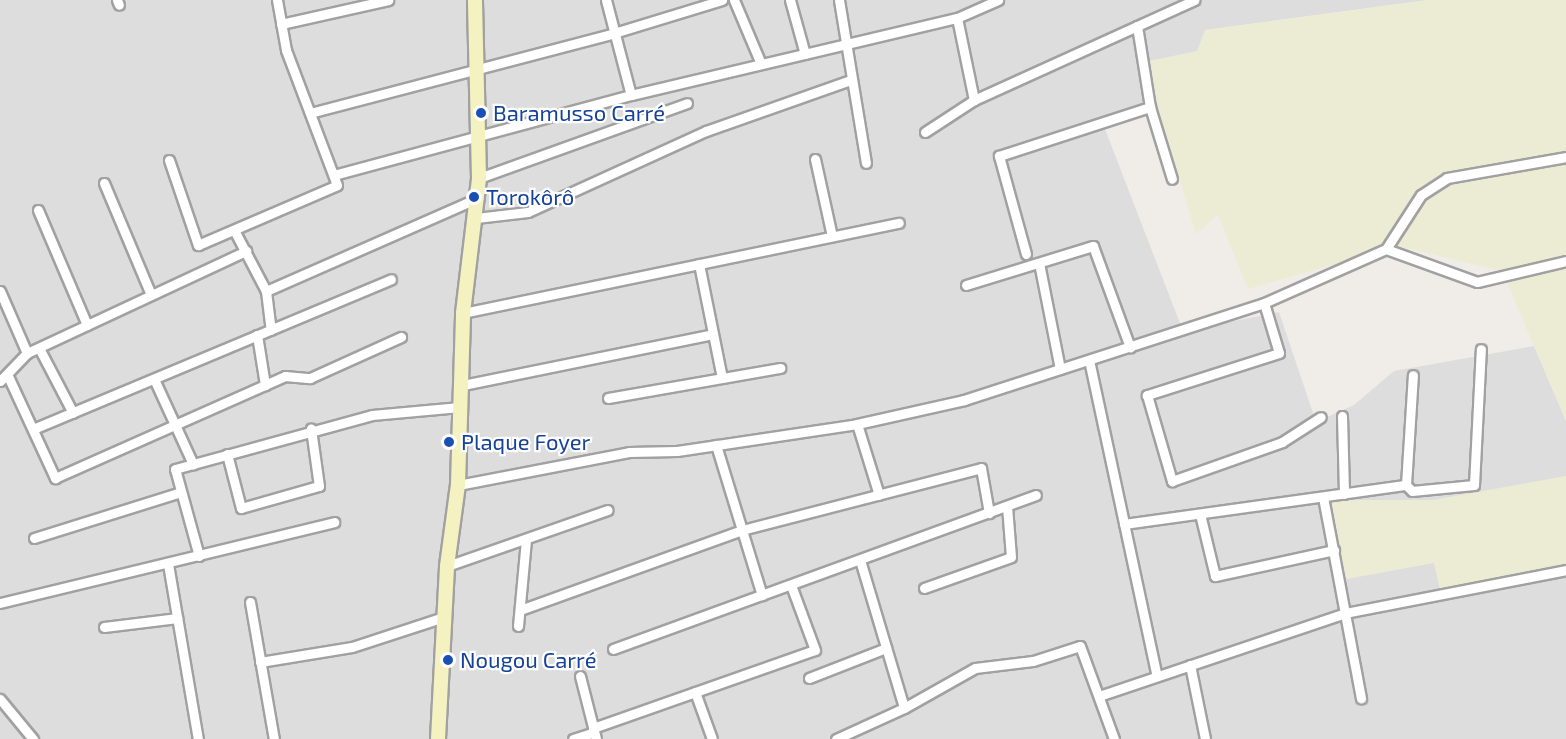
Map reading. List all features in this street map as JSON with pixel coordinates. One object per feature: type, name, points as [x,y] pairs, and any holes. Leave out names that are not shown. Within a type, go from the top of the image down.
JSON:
[{"type":"street","points":[[169,160],[198,245],[338,185],[286,50],[277,0]]},
{"type":"street","points":[[281,24],[388,0]]},
{"type":"street","points":[[438,739],[447,566],[458,485],[460,407],[458,386],[463,313],[478,198],[475,0]]},
{"type":"street","points":[[606,0],[631,95]]},
{"type":"street","points":[[310,113],[477,67],[614,33],[722,0]]},
{"type":"street","points":[[734,0],[761,64]]},
{"type":"street","points":[[790,0],[805,54]]},
{"type":"street","points":[[839,0],[848,43],[850,80],[866,163]]},
{"type":"street","points":[[333,175],[631,95],[957,18],[998,0]]},
{"type":"street","points":[[925,132],[974,100],[1194,0]]},
{"type":"street","points":[[957,18],[974,100]]},
{"type":"street","points":[[1137,26],[1150,107],[1172,179]]},
{"type":"street","points":[[476,218],[528,212],[706,131],[850,80]]},
{"type":"street","points":[[479,178],[687,103]]},
{"type":"street","points":[[1026,254],[999,156],[1150,107]]},
{"type":"street","points":[[458,485],[629,452],[716,445],[858,424],[964,400],[1264,303],[1386,249],[1421,195],[1447,178],[1566,157]]},
{"type":"street","points":[[815,159],[832,236]]},
{"type":"street","points":[[104,183],[151,295]]},
{"type":"street","points":[[266,291],[478,198]]},
{"type":"street","points":[[38,210],[87,325]]},
{"type":"street","points":[[463,313],[899,222]]},
{"type":"street","points":[[234,230],[266,291],[271,330]]},
{"type":"street","points":[[966,285],[1093,246],[1130,347]]},
{"type":"street","points":[[1386,249],[1477,282],[1566,261]]},
{"type":"street","points":[[246,252],[27,353],[4,378],[33,429],[55,478],[285,376],[310,378],[402,337]]},
{"type":"street","points":[[1038,263],[1060,369]]},
{"type":"street","points":[[699,264],[722,378]]},
{"type":"street","points":[[33,429],[391,279]]},
{"type":"street","points":[[0,291],[27,353]]},
{"type":"street","points":[[1264,303],[1279,353],[1147,395],[1172,481],[1282,442],[1321,417]]},
{"type":"street","points":[[458,386],[713,334]]},
{"type":"street","points":[[257,335],[265,385]]},
{"type":"street","points":[[39,348],[73,412]]},
{"type":"street","points":[[1413,375],[1406,485],[1412,491],[1474,485],[1481,349]]},
{"type":"street","points":[[1089,360],[1157,676]]},
{"type":"street","points":[[608,398],[780,368]]},
{"type":"street","points":[[154,379],[193,464]]},
{"type":"street","points":[[199,556],[175,469],[311,429],[372,416],[460,407]]},
{"type":"street","points":[[1342,416],[1344,494]]},
{"type":"street","points":[[858,424],[879,495]]},
{"type":"street","points":[[227,454],[241,508],[319,486],[311,429]]},
{"type":"street","points":[[716,445],[762,595]]},
{"type":"street","points":[[520,610],[742,530],[981,468],[989,513]]},
{"type":"street","points":[[1124,524],[1406,485]]},
{"type":"street","points":[[34,538],[181,492]]},
{"type":"street","points":[[613,649],[1036,495]]},
{"type":"street","points":[[1323,496],[1362,698]]},
{"type":"street","points":[[924,588],[1011,557],[1007,506]]},
{"type":"street","points":[[447,566],[608,510]]},
{"type":"street","points":[[1200,514],[1215,576],[1334,550]]},
{"type":"street","points":[[0,603],[334,522]]},
{"type":"street","points":[[518,626],[526,539]]},
{"type":"street","points":[[860,560],[904,708]]},
{"type":"street","points":[[168,564],[198,739]]},
{"type":"street","points":[[1099,696],[1345,613],[1566,570]]},
{"type":"street","points":[[573,739],[815,650],[791,585]]},
{"type":"street","points":[[250,602],[274,739]]},
{"type":"street","points":[[260,662],[352,647],[444,617]]},
{"type":"street","points":[[104,627],[177,618]]},
{"type":"street","points":[[836,739],[904,708],[975,668],[1033,661],[1080,645],[1114,739]]},
{"type":"street","points":[[809,678],[886,648]]},
{"type":"street","points":[[1190,665],[1205,739]]},
{"type":"street","points":[[580,676],[594,733]]},
{"type":"street","points":[[694,693],[712,739]]},
{"type":"street","points":[[0,699],[33,739]]},
{"type":"shaded area","points":[[0,0],[1428,0],[1206,30],[1197,85],[1103,124],[1183,331],[1279,312],[1316,422],[1354,405],[1394,371],[1534,346],[1566,421],[1566,739],[0,739]]},
{"type":"green space","points":[[1428,0],[1566,0],[1566,421],[1502,271],[1397,246],[1248,289],[1218,215],[1196,234],[1144,62],[1197,51],[1205,30]]},
{"type":"green space","points":[[1566,476],[1566,565],[1440,590],[1434,563],[1341,580],[1328,500],[1433,500]]},
{"type":"place","name":"Baramusso Carré","points":[[481,113]]},
{"type":"place","name":"Torokôrô","points":[[474,197]]},
{"type":"place","name":"Plaque Foyer","points":[[449,442]]},
{"type":"place","name":"Nougou Carré","points":[[448,660]]}]
